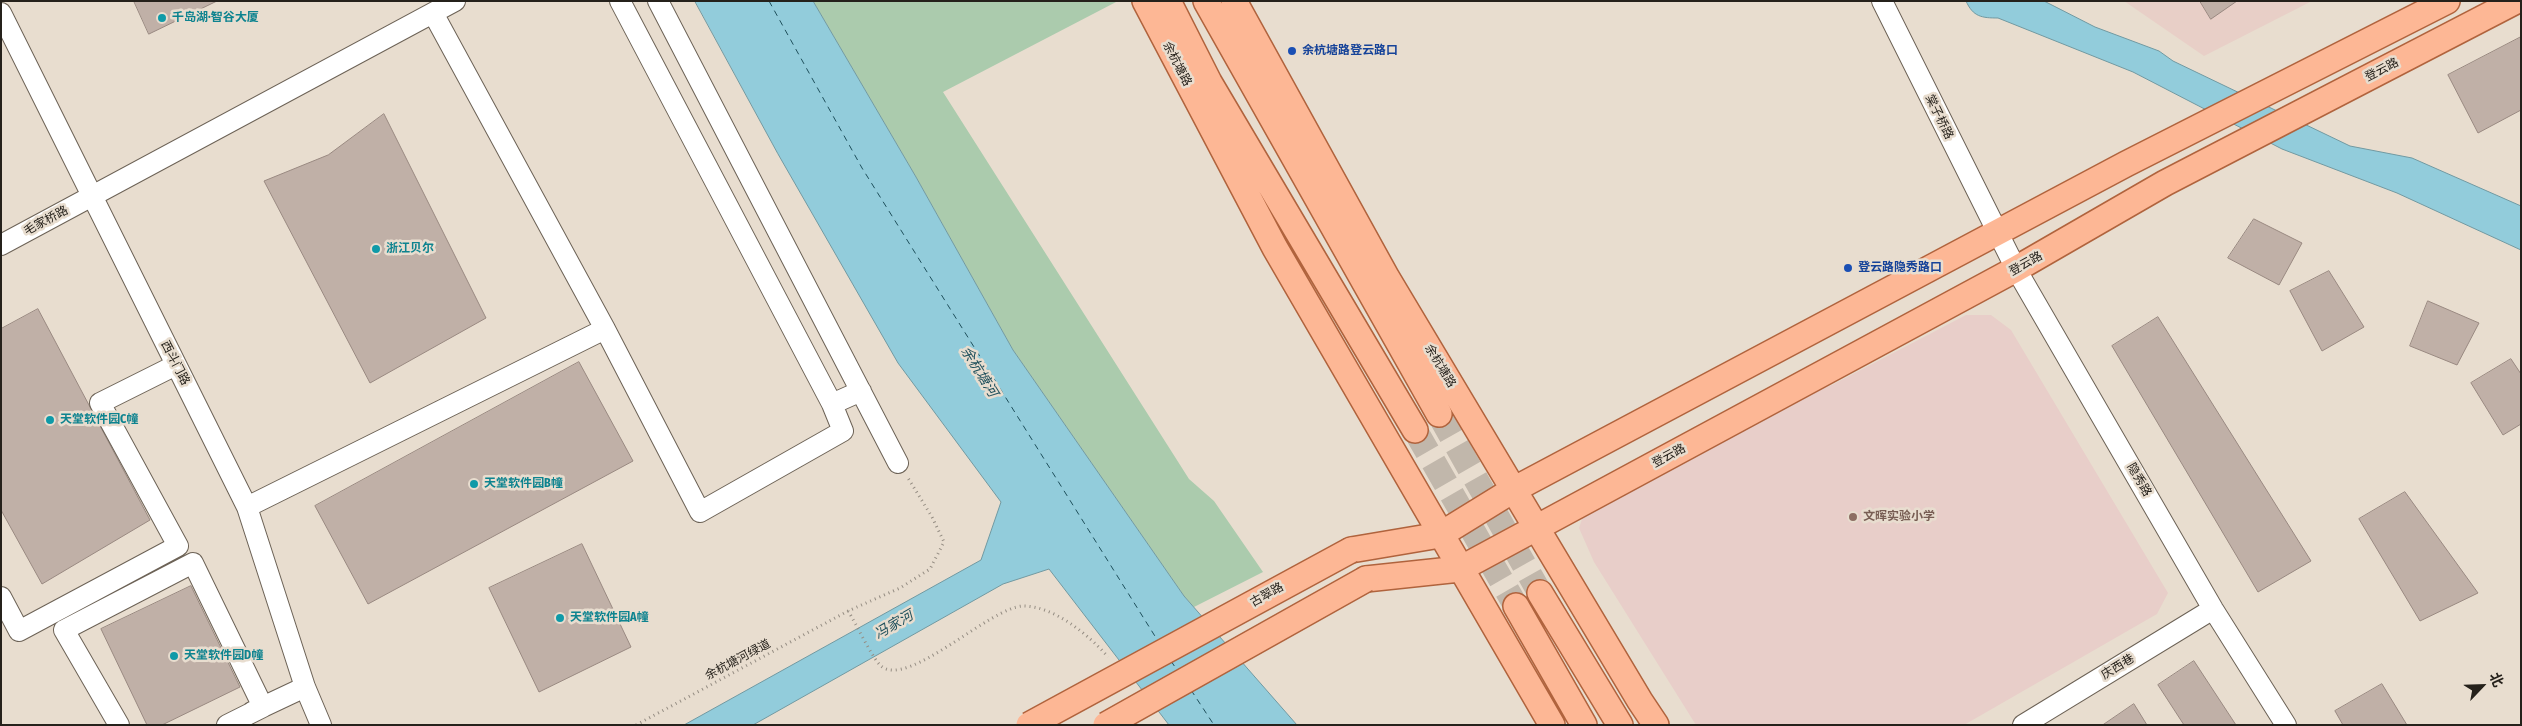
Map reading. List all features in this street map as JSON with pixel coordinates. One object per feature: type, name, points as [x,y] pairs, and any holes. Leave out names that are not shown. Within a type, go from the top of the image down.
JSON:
[{"type":"main road","name":"余杭塘路","points":[[1145,1],[1275,248],[1552,725]]},
{"type":"main road","name":"余杭塘路","points":[[1168,1],[1209,82],[1415,430]]},
{"type":"main road","name":"余杭塘路","points":[[1206,1],[1438,414]]},
{"type":"main road","name":"余杭塘路","points":[[1234,1],[1387,278],[1656,725]]},
{"type":"main road","points":[[1513,490],[1996,232],[2447,1]]},
{"type":"main road","name":"登云路","points":[[1536,527],[2016,269],[2165,184],[2516,1]]},
{"type":"main road","name":"古翠路","points":[[1029,725],[1351,550],[1440,534],[1513,490]]},
{"type":"main road","points":[[1106,725],[1366,579],[1460,569],[1536,527]]},
{"type":"main road","points":[[1540,593],[1620,725]]},
{"type":"main road","points":[[1516,606],[1584,725]]},
{"type":"street","name":"毛家桥路","points":[[1,245],[454,1]]},
{"type":"street","points":[[433,13],[605,329],[700,512],[843,431],[832,404],[620,1]]},
{"type":"street","points":[[658,1],[898,463]]},
{"type":"street","name":"棠子桥路","points":[[1882,1],[1996,232]]},
{"type":"street","name":"西斗门路","points":[[1,13],[247,507],[304,687],[321,725]]},
{"type":"street","name":"隐秀路","points":[[1996,232],[2214,609],[2286,725]]},
{"type":"street","points":[[247,507],[605,329]]},
{"type":"street","points":[[1,596],[19,631],[178,546],[100,403],[176,365]]},
{"type":"street","points":[[832,404],[861,391]]},
{"type":"street","points":[[119,725],[64,630],[193,563],[263,707]]},
{"type":"street","name":"庆西巷","points":[[2023,725],[2214,609]]},
{"type":"street","points":[[226,725],[304,687]]},
{"type":"path","name":"余杭塘河绿道","points":[[636,725],[848,611],[900,588],[930,569],[944,542],[932,517],[898,463]]},
{"type":"path","points":[[848,611],[880,666],[890,671],[902,670],[979,628],[992,616],[1022,606],[1041,609],[1076,626],[1108,656],[1112,664]]},
{"type":"shaded area","points":[[2124,1],[2312,1],[2204,56]]},
{"type":"shaded area","name":"文晖实验小学","points":[[1966,315],[1991,315],[2011,330],[2168,593],[2157,614],[1964,725],[1696,725],[1594,562],[1579,528],[1586,507],[1767,408],[1832,385]]},
{"type":"green space","points":[[813,1],[1118,1],[943,92],[1189,479],[1214,501],[1263,572],[1194,607],[1184,596],[1013,350],[916,177]]},
{"type":"water","points":[[695,1],[813,1],[916,177],[1013,350],[1184,596],[1297,725],[1169,725],[1049,569],[1003,584],[753,725],[684,725],[981,560],[1001,502],[898,363],[778,154]]},
{"type":"water","points":[[1966,1],[2044,1],[2095,27],[2159,51],[2173,61],[2350,146],[2412,158],[2521,206],[2521,250],[2397,193],[2282,149],[2133,72],[1998,18],[1979,16]]},
{"type":"building","name":"千岛湖·智谷大厦","points":[[134,1],[217,1],[149,34]]},
{"type":"building","points":[[2200,1],[2237,1],[2211,19]]},
{"type":"building","points":[[2521,37],[2521,110],[2478,133],[2448,75]]},
{"type":"building","name":"浙江贝尔","points":[[384,114],[486,318],[370,383],[264,181],[328,155]]},
{"type":"building","points":[[2254,219],[2302,243],[2279,285],[2228,258]]},
{"type":"building","points":[[2329,271],[2364,327],[2322,351],[2290,291]]},
{"type":"building","points":[[2428,301],[2479,323],[2457,365],[2410,346]]},
{"type":"building","name":"天堂软件园C幢","points":[[38,309],[150,520],[42,584],[1,510],[1,329]]},
{"type":"building","points":[[2158,317],[2311,561],[2258,592],[2112,346]]},
{"type":"building","points":[[2511,359],[2521,374],[2521,424],[2503,435],[2471,383]]},
{"type":"building","name":"天堂软件园B幢","points":[[579,362],[633,461],[368,604],[315,506]]},
{"type":"building","points":[[2405,492],[2478,593],[2420,621],[2359,519]]},
{"type":"building","name":"天堂软件园A幢","points":[[582,544],[631,647],[539,692],[489,588]]},
{"type":"building","name":"天堂软件园D幢","points":[[191,586],[240,687],[162,725],[147,725],[101,629]]},
{"type":"building","points":[[2194,661],[2236,725],[2184,725],[2158,685]]},
{"type":"building","points":[[2382,684],[2407,725],[2343,725],[2335,711]]},
{"type":"building","points":[[2134,704],[2147,725],[2103,725]]},
{"type":"ferry route","points":[[769,1],[862,168],[1158,641]]},
{"type":"ferry route","points":[[1171,661],[1177,670]]},
{"type":"ferry route","points":[[1191,690],[1214,725]]},
{"type":"tunnel","points":[[1439,414],[1540,593]]},
{"type":"tunnel","points":[[1415,430],[1516,606]]},
{"type":"place","name":"千岛湖·智谷大厦","points":[[162,18]]},
{"type":"place","name":"余杭塘路登云路口","points":[[1292,51]]},
{"type":"place","name":"浙江贝尔","points":[[376,249]]},
{"type":"place","name":"登云路隐秀路口","points":[[1848,268]]},
{"type":"place","name":"天堂软件园C幢","points":[[50,420]]},
{"type":"place","name":"天堂软件园B幢","points":[[474,484]]},
{"type":"place","name":"文晖实验小学","points":[[1853,517]]},
{"type":"place","name":"天堂软件园A幢","points":[[560,618]]},
{"type":"place","name":"天堂软件园D幢","points":[[174,656]]},
{"type":"water label","name":"余杭塘河","points":[[979,372]]},
{"type":"water label","name":"冯家河","points":[[894,625]]}]
